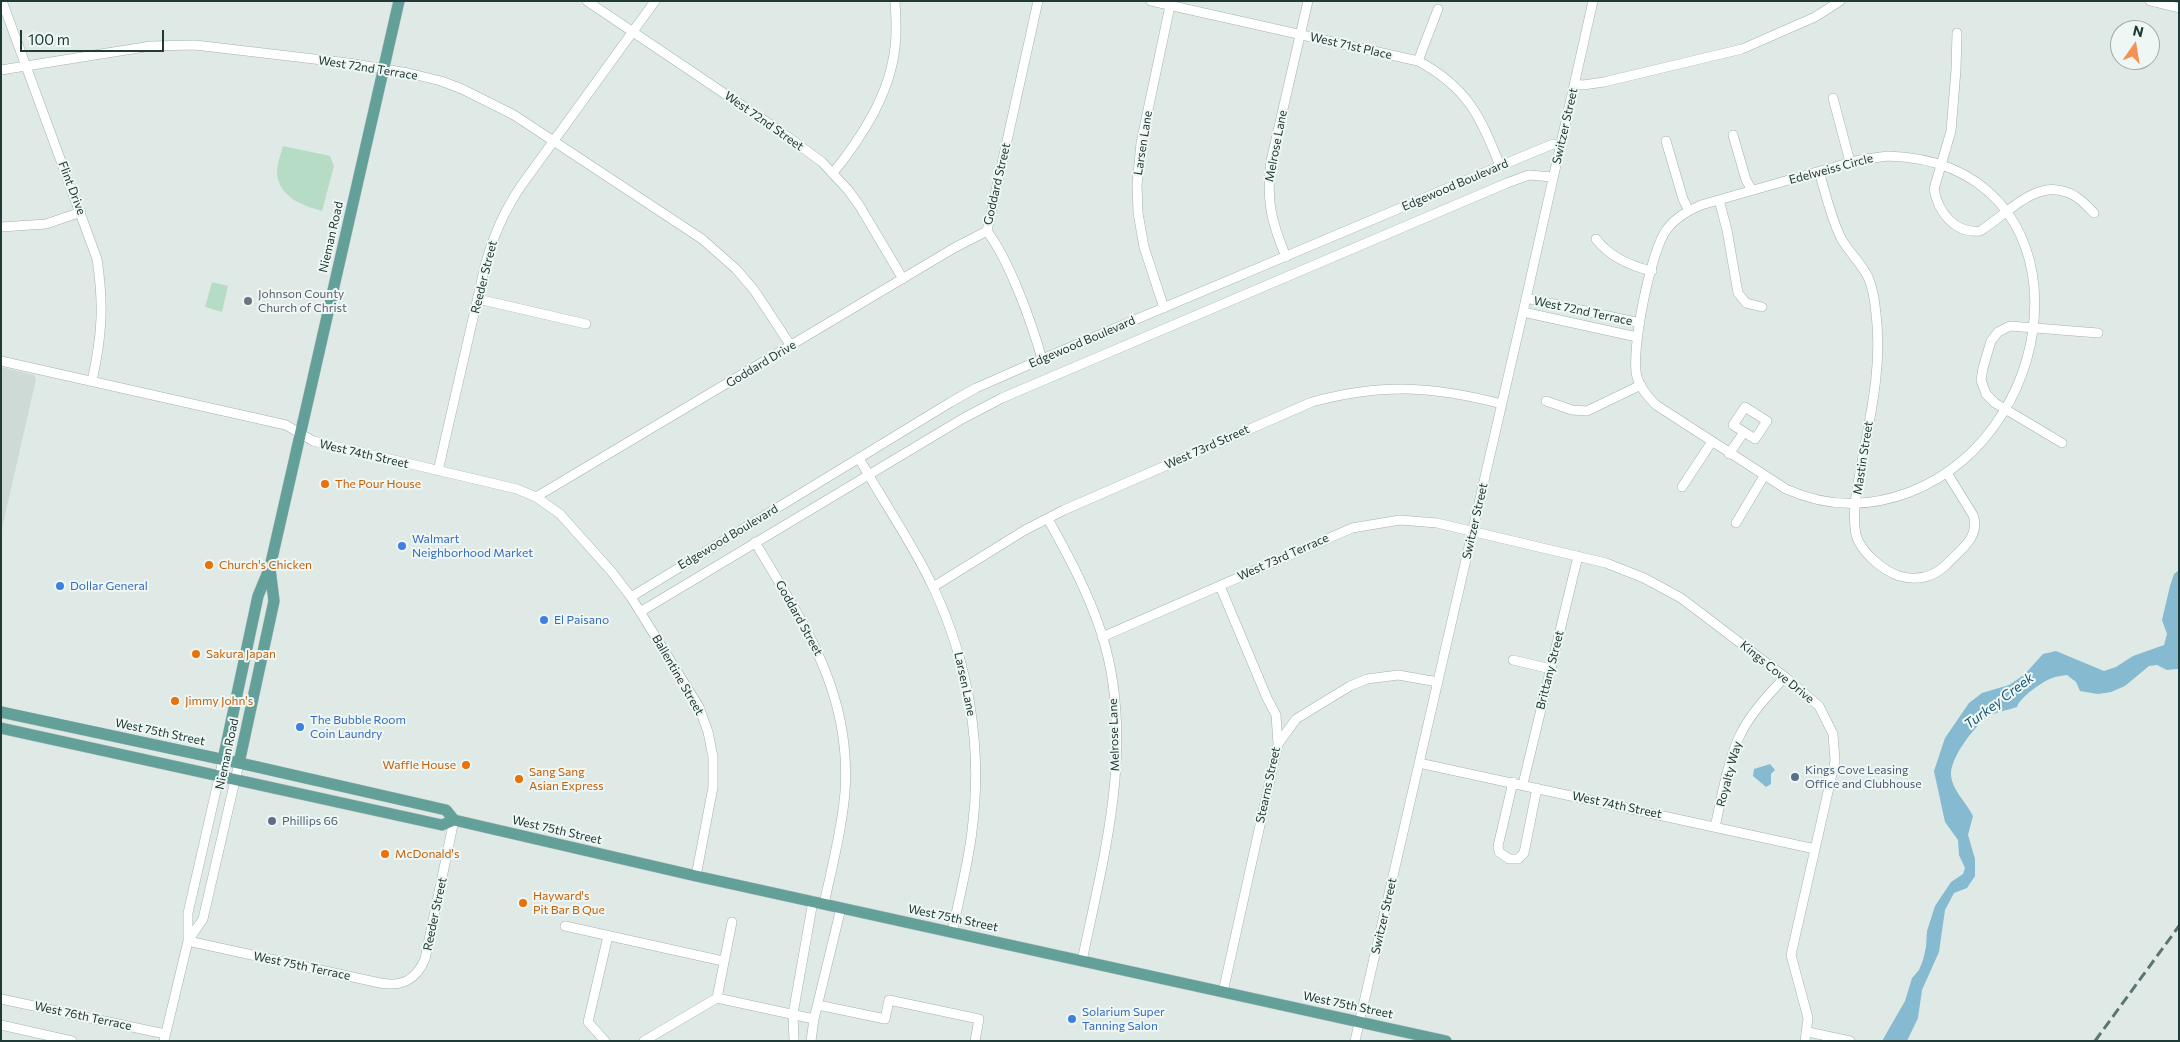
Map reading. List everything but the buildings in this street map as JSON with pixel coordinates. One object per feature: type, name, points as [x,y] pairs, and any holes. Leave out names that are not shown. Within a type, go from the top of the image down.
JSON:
[{"type":"main road","name":"Nieman Road","points":[[223,760],[258,596],[270,567],[399,1]]},
{"type":"main road","name":"Nieman Road","points":[[239,763],[274,601],[270,567]]},
{"type":"main road","name":"West 75th Street","points":[[1,712],[446,810],[454,820]]},
{"type":"main road","name":"West 75th Street","points":[[1,728],[442,825],[454,820],[696,876],[1446,1041]]},
{"type":"street","name":"Flint Drive","points":[[2,1],[98,259],[102,289],[101,334],[92,381]]},
{"type":"street","name":"West 72nd Street","points":[[587,1],[777,129],[822,162],[859,205],[903,279]]},
{"type":"street","points":[[632,32],[655,1]]},
{"type":"street","points":[[833,173],[870,120],[886,87],[896,47],[895,1]]},
{"type":"street","name":"Goddard Street","points":[[1038,1],[987,231],[996,243],[1008,268],[1042,358]]},
{"type":"street","name":"West 71st Place","points":[[1151,1],[1170,3],[1418,61],[1453,84],[1470,102],[1484,124],[1500,166]]},
{"type":"street","name":"Melrose Lane","points":[[1286,257],[1272,221],[1268,181],[1299,34],[1308,1]]},
{"type":"street","name":"Switzer Street","points":[[1355,1041],[1524,312],[1593,1]]},
{"type":"street","points":[[1574,84],[1584,85],[1604,82],[1742,48],[1815,17],[1840,1]]},
{"type":"street","points":[[2150,1],[2179,8]]},
{"type":"street","name":"Larsen Lane","points":[[1164,308],[1144,247],[1138,213],[1137,185],[1141,143],[1170,3]]},
{"type":"street","points":[[1418,61],[1438,9]]},
{"type":"street","name":"Reeder Street","points":[[438,471],[491,244],[503,216],[521,186],[632,32]]},
{"type":"street","points":[[1957,33],[1951,131],[1934,189],[1936,198],[1949,220],[1959,229],[1971,232],[1980,231],[2033,194],[2047,190],[2065,191],[2077,197],[2094,212]]},
{"type":"street","name":"West 72nd Terrace","points":[[1,70],[151,46],[195,46],[408,72],[462,89],[502,109],[554,141],[686,228],[720,253],[754,290],[791,346]]},
{"type":"street","points":[[1833,98],[1850,162]]},
{"type":"street","points":[[1733,135],[1746,180],[1752,190]]},
{"type":"street","points":[[1666,142],[1683,199],[1689,210]]},
{"type":"street","name":"Edgewood Boulevard","points":[[631,597],[976,388],[1042,358],[1500,166],[1553,144],[1560,145]]},
{"type":"street","name":"Edelweiss Circle","points":[[1888,156],[1908,156],[1941,164],[1986,190],[2017,228],[2025,246],[2032,269],[2034,306],[2028,360],[2019,385],[2006,410],[1978,446],[1947,473],[1920,488],[1892,499],[1856,504],[1829,504],[1802,497],[1764,476],[1656,405],[1645,394],[1640,385],[1634,362],[1640,323],[1662,236],[1678,218],[1689,210],[1719,200],[1850,162],[1888,156]]},
{"type":"street","name":"Mastin Street","points":[[1819,172],[1835,223],[1843,241],[1868,277],[1876,312],[1879,339],[1878,377],[1856,504],[1857,536],[1863,549],[1874,560],[1895,574],[1907,578],[1929,577],[1939,572],[1968,542],[1976,530],[1974,515],[1947,473]]},
{"type":"street","name":"Edgewood Boulevard","points":[[640,612],[962,418],[1028,386],[1507,183],[1529,175],[1554,177]]},
{"type":"street","points":[[1719,200],[1727,230],[1738,293],[1746,303],[1762,307]]},
{"type":"street","points":[[1,227],[46,224],[81,212]]},
{"type":"street","name":"Goddard Drive","points":[[536,497],[954,248],[987,231]]},
{"type":"street","points":[[1596,239],[1601,246],[1626,264],[1652,271]]},
{"type":"street","name":"West 72nd Terrace","points":[[1526,298],[1640,323]]},
{"type":"street","points":[[478,300],[586,324]]},
{"type":"street","name":"West 72nd Terrace","points":[[1524,312],[1637,337]]},
{"type":"street","points":[[2062,443],[2006,410],[1986,394],[1981,380],[1991,341],[1998,332],[2010,326],[2098,333]]},
{"type":"street","name":"West 74th Street","points":[[1,361],[286,425],[313,442],[517,488],[536,497],[560,514],[631,597]]},
{"type":"street","points":[[1546,401],[1572,410],[1586,410],[1640,385]]},
{"type":"street","name":"West 73rd Street","points":[[933,587],[1025,530],[1280,414],[1312,402],[1342,394],[1380,389],[1412,388],[1443,391],[1502,404]]},
{"type":"street","points":[[1729,454],[1744,432]]},
{"type":"street","points":[[1682,487],[1712,443]]},
{"type":"street","name":"Larsen Lane","points":[[860,458],[933,587],[958,652],[969,693],[975,736],[976,777],[973,823],[969,855],[952,932]]},
{"type":"street","points":[[1736,523],[1764,476]]},
{"type":"street","name":"Melrose Lane","points":[[1048,519],[1075,567],[1102,637],[1111,676],[1116,716],[1117,754],[1111,820],[1082,961]]},
{"type":"street","name":"West 73rd Terrace","points":[[1102,637],[1322,540],[1368,524],[1412,520],[1437,523],[1473,532]]},
{"type":"street","name":"Kings Cove Drive","points":[[1473,532],[1606,563],[1644,578],[1682,598],[1819,706],[1833,734],[1835,761],[1791,955],[1808,1018],[1806,1036]]},
{"type":"street","name":"Goddard Street","points":[[755,542],[815,644],[832,687],[840,718],[844,746],[845,791],[841,824],[819,903],[793,1014],[794,1041]]},
{"type":"street","name":"Brittany Street","points":[[1523,784],[1578,556]]},
{"type":"street","name":"Stearns Street","points":[[1220,586],[1276,715],[1278,744],[1223,992]]},
{"type":"street","name":"Ballentine Street","points":[[631,597],[699,706],[708,732],[713,756],[713,787],[696,876]]},
{"type":"street","points":[[1513,660],[1551,669]]},
{"type":"street","points":[[1278,744],[1296,718],[1350,686],[1367,679],[1398,675],[1438,682]]},
{"type":"street","name":"Royalty Way","points":[[1715,827],[1732,753],[1741,734],[1764,700],[1784,677]]},
{"type":"street","name":"Nieman Road","points":[[165,1038],[188,941],[188,913],[223,760]]},
{"type":"street","name":"Nieman Road","points":[[188,941],[203,919],[239,763]]},
{"type":"street","name":"West 74th Street","points":[[1420,763],[1815,849]]},
{"type":"street","points":[[1513,782],[1498,846],[1499,852],[1509,859],[1518,859],[1524,853],[1537,788]]},
{"type":"street","name":"Reeder Street","points":[[415,976],[421,970],[429,946],[454,820]]},
{"type":"street","points":[[811,1041],[814,1019],[841,908]]},
{"type":"street","points":[[716,998],[732,922]]},
{"type":"street","points":[[565,926],[724,961]]},
{"type":"street","points":[[605,1041],[588,1022],[608,936]]},
{"type":"street","name":"West 75th Terrace","points":[[188,941],[392,985],[403,983],[415,976]]},
{"type":"street","name":"West 76th Terrace","points":[[1,998],[165,1038]]},
{"type":"street","points":[[644,1041],[716,998],[814,1019]]},
{"type":"street","points":[[818,1004],[885,1019],[889,1000],[980,1019],[975,1041]]},
{"type":"street","points":[[1,1025],[72,1041]]},
{"type":"street","points":[[1806,1036],[1850,1041]]},
{"type":"shaded area","points":[[1,367],[34,375],[36,379],[1,533]]},
{"type":"green space","points":[[283,146],[330,156],[334,166],[322,211],[306,206],[285,193],[278,178],[277,169]]},
{"type":"green space","points":[[212,282],[228,286],[222,312],[205,307]]},
{"type":"water","name":"Turkey Creek","points":[[2179,570],[2178,669],[2167,670],[2157,665],[2149,666],[2125,686],[2111,692],[2098,694],[2080,691],[2076,682],[2067,675],[2055,677],[2033,689],[2017,707],[1987,717],[1964,743],[1954,760],[1951,775],[1954,786],[1973,816],[1968,835],[1975,859],[1975,876],[1967,888],[1954,893],[1945,910],[1939,952],[1922,990],[1918,1018],[1907,1041],[1882,1041],[1905,1001],[1912,978],[1919,970],[1923,960],[1927,931],[1935,906],[1951,882],[1963,874],[1965,868],[1959,855],[1958,840],[1945,822],[1934,771],[1945,738],[1969,703],[1982,693],[2009,685],[2024,675],[2043,654],[2056,651],[2104,671],[2116,667],[2133,656],[2164,645],[2167,634],[2162,620],[2174,574]]},
{"type":"water","points":[[1770,764],[1775,770],[1771,774],[1771,784],[1766,787],[1753,776],[1754,769]]},
{"type":"railway","points":[[2095,1041],[2179,926]]},
{"type":"place","name":"Johnson County Church of Christ","points":[[248,301]]},
{"type":"place","name":"The Pour House","points":[[325,484]]},
{"type":"place","name":"Walmart Neighborhood Market","points":[[402,546]]},
{"type":"place","name":"Church's Chicken","points":[[209,565]]},
{"type":"place","name":"Dollar General","points":[[60,586]]},
{"type":"place","name":"El Paisano","points":[[544,620]]},
{"type":"place","name":"Sakura Japan","points":[[196,654]]},
{"type":"place","name":"Jimmy John's","points":[[175,701]]},
{"type":"place","name":"The Bubble Room Coin Laundry","points":[[300,727]]},
{"type":"place","name":"Waffle House","points":[[466,765]]},
{"type":"place","name":"Kings Cove Leasing Office and Clubhouse","points":[[1795,777]]},
{"type":"place","name":"Sang Sang Asian Express","points":[[519,779]]},
{"type":"place","name":"Phillips 66","points":[[272,821]]},
{"type":"place","name":"McDonald's","points":[[385,854]]},
{"type":"place","name":"Hayward's Pit Bar B Que","points":[[523,903]]},
{"type":"place","name":"Solarium Super Tanning Salon","points":[[1072,1019]]}]
